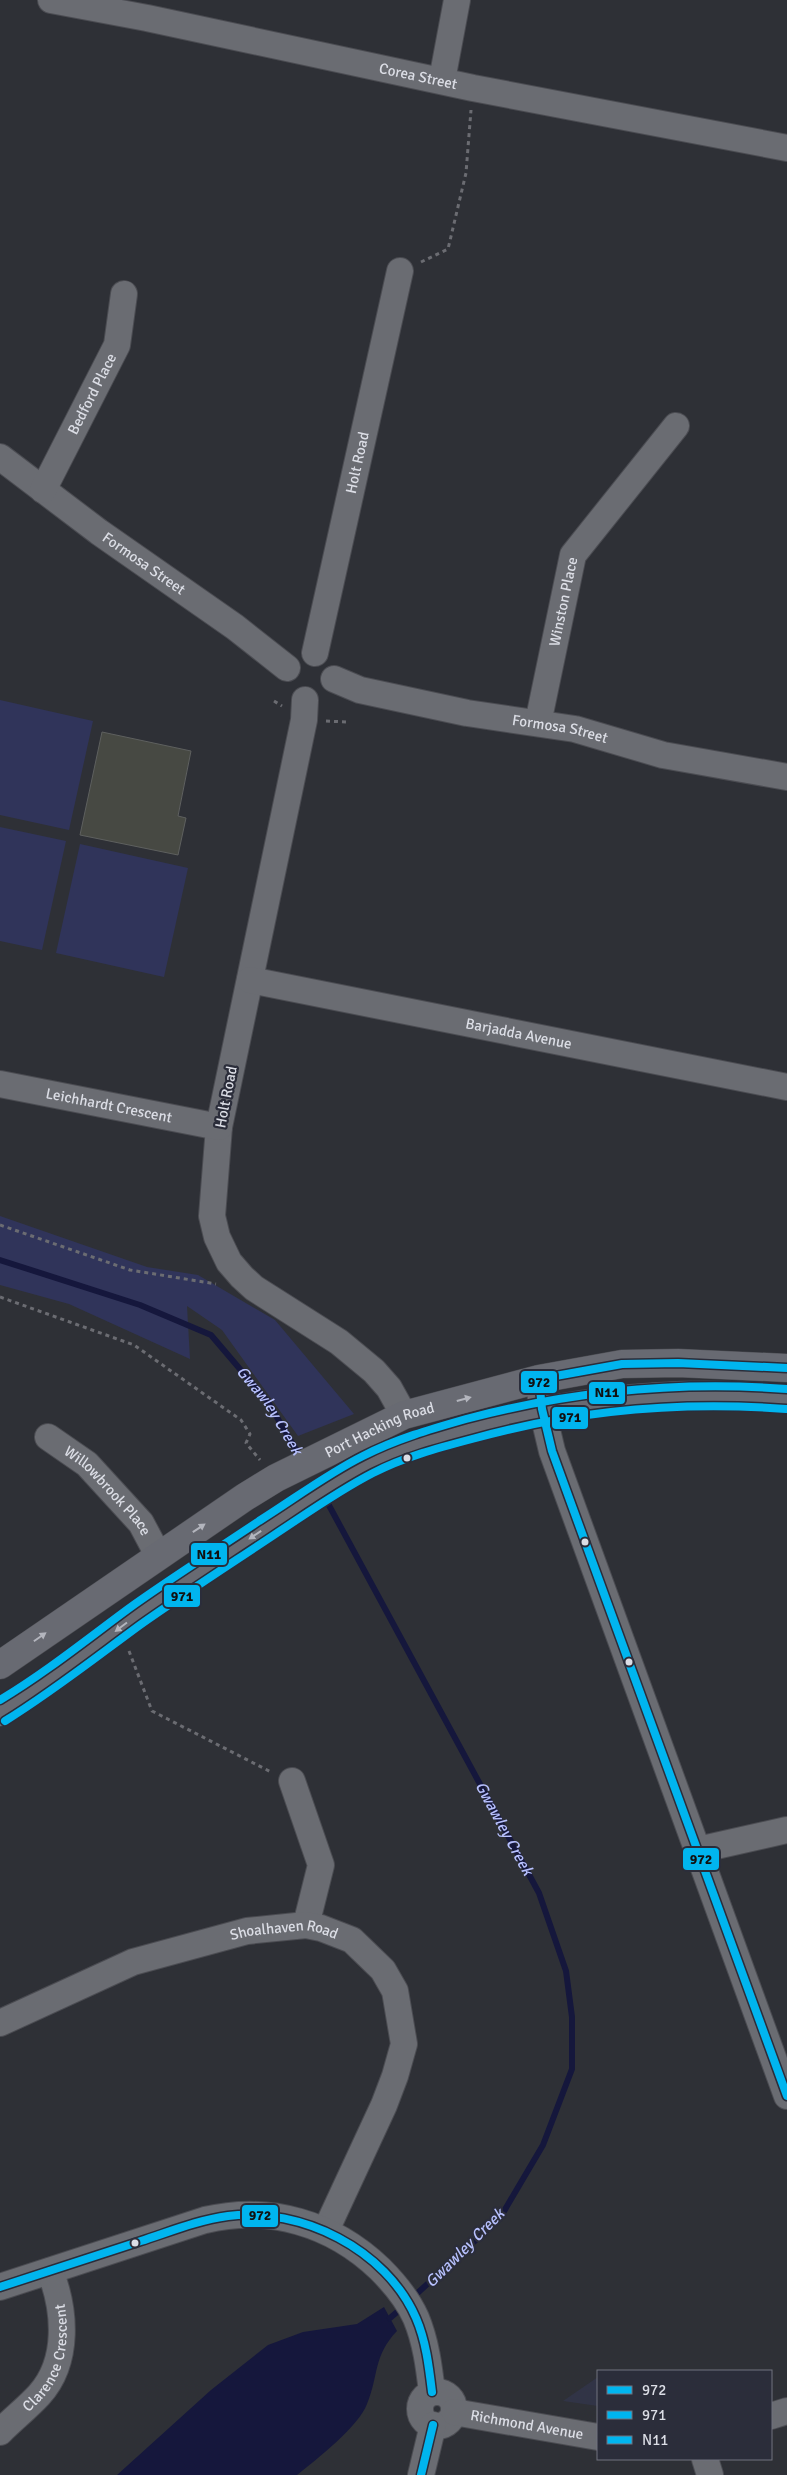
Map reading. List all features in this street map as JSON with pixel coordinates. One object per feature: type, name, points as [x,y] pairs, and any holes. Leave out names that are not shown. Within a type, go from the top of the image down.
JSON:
[{"type":"main road","name":"Port Hacking Road","points":[[0,1665],[158,1555],[268,1469],[337,1447],[404,1416],[539,1379],[622,1364],[678,1362],[787,1368]]},
{"type":"main road","name":"Port Hacking Road","points":[[0,1712],[29,1695],[120,1628],[296,1508],[362,1467],[386,1456],[416,1445],[542,1410],[673,1395],[734,1394],[787,1399]]},
{"type":"street","name":"Corea Street","points":[[50,0],[149,9],[473,88],[787,148]]},
{"type":"street","points":[[442,80],[458,0]]},
{"type":"street","name":"Holt Road","points":[[315,653],[400,272]]},
{"type":"street","name":"Bedford Place","points":[[43,490],[118,345],[124,294]]},
{"type":"street","name":"Winston Place","points":[[538,723],[574,555],[676,426]]},
{"type":"street","name":"Formosa Street","points":[[0,457],[43,490],[235,627],[271,658],[287,668]]},
{"type":"street","points":[[315,653],[327,660],[331,666],[334,679],[331,688],[324,696],[315,700],[305,700],[293,694],[289,688],[286,675],[287,668],[290,662],[302,654],[315,653]]},
{"type":"street","name":"Formosa Street","points":[[334,679],[360,690],[467,713],[575,729],[663,755],[787,777]]},
{"type":"street","name":"Holt Road","points":[[305,700],[304,720],[220,1127],[212,1216],[217,1237],[229,1262],[254,1288],[339,1342],[374,1371],[389,1388],[404,1416]]},
{"type":"street","name":"Barjadda Avenue","points":[[250,980],[787,1087]]},
{"type":"street","name":"Leichhardt Crescent","points":[[0,1084],[220,1127]]},
{"type":"street","points":[[539,1379],[542,1410],[552,1451],[577,1524],[787,2096]]},
{"type":"street","name":"Willowbrook Place","points":[[48,1436],[87,1464],[141,1523],[158,1555]]},
{"type":"street","points":[[292,1781],[321,1865],[306,1925]]},
{"type":"street","points":[[698,1850],[787,1830]]},
{"type":"street","name":"Shoalhaven Road","points":[[0,2023],[133,1962],[247,1931],[306,1925],[321,1928],[352,1940],[383,1970],[395,1991],[404,2044],[384,2105],[326,2230]]},
{"type":"street","points":[[0,2286],[205,2220],[228,2215],[272,2215],[289,2218],[326,2230],[364,2254],[399,2290],[416,2318],[426,2352],[432,2392],[427,2395],[420,2406],[423,2418],[443,2418],[421,2475]]},
{"type":"street","name":"Clarence Crescent","points":[[0,2432],[40,2394],[53,2375],[60,2352],[62,2327],[58,2292],[50,2270]]},
{"type":"street","points":[[772,2416],[787,2411]]},
{"type":"street","name":"Richmond Avenue","points":[[443,2418],[597,2437]]},
{"type":"street","points":[[705,2460],[710,2475]]},
{"type":"path","points":[[400,272],[448,249],[466,173],[473,88]]},
{"type":"path","points":[[0,1225],[130,1270],[196,1282],[254,1288]]},
{"type":"path","points":[[0,1297],[134,1345],[241,1420],[250,1434],[246,1443],[268,1469]]},
{"type":"path","points":[[120,1628],[152,1711],[292,1781]]},
{"type":"shaded area","points":[[0,700],[93,721],[69,830],[0,815]]},
{"type":"shaded area","points":[[0,827],[66,841],[42,950],[0,941]]},
{"type":"shaded area","points":[[80,844],[188,868],[164,977],[56,953]]},
{"type":"shaded area","points":[[0,1216],[147,1267],[198,1275],[275,1320],[354,1414],[298,1436],[222,1330],[187,1306],[190,1359],[69,1304],[0,1285]]},
{"type":"shaded area","points":[[384,2307],[397,2331],[389,2340],[380,2357],[367,2404],[346,2432],[297,2475],[117,2475],[211,2390],[268,2345],[303,2332],[357,2324]]},
{"type":"shaded area","points":[[597,2378],[597,2406],[563,2401]]},
{"type":"building","points":[[102,732],[191,751],[178,816],[186,818],[178,855],[80,835]]},
{"type":"waterway","name":"Gwawley Creek","points":[[0,1260],[140,1305],[211,1335],[268,1402],[302,1460]]},
{"type":"waterway","name":"Gwawley Creek","points":[[325,1498],[539,1893],[566,1971],[572,2017],[572,2069],[543,2145],[500,2218],[412,2298]]},
{"type":"waterway","name":"Gwawley Creek","points":[[390,2318],[403,2307]]},
{"type":"transit line","name":"972","points":[[787,1368],[678,1363],[622,1364],[539,1379],[542,1409],[552,1451],[787,2096]]},
{"type":"transit line","name":"N11","points":[[0,1700],[49,1668],[161,1586],[311,1487],[350,1463],[388,1444],[466,1419],[506,1409],[585,1395],[625,1390],[706,1386],[787,1389]]},
{"type":"transit line","name":"971","points":[[5,1721],[57,1687],[157,1613],[310,1511],[360,1480],[397,1462],[434,1449],[511,1429],[589,1415],[667,1407],[706,1406],[786,1409]]},
{"type":"transit line","name":"972","points":[[0,2287],[206,2220],[228,2216],[256,2215],[284,2218],[312,2226],[338,2238],[363,2253],[384,2272],[402,2293],[416,2318],[425,2345],[432,2392]]},
{"type":"transit line","name":"972","points":[[421,2475],[433,2425]]}]
